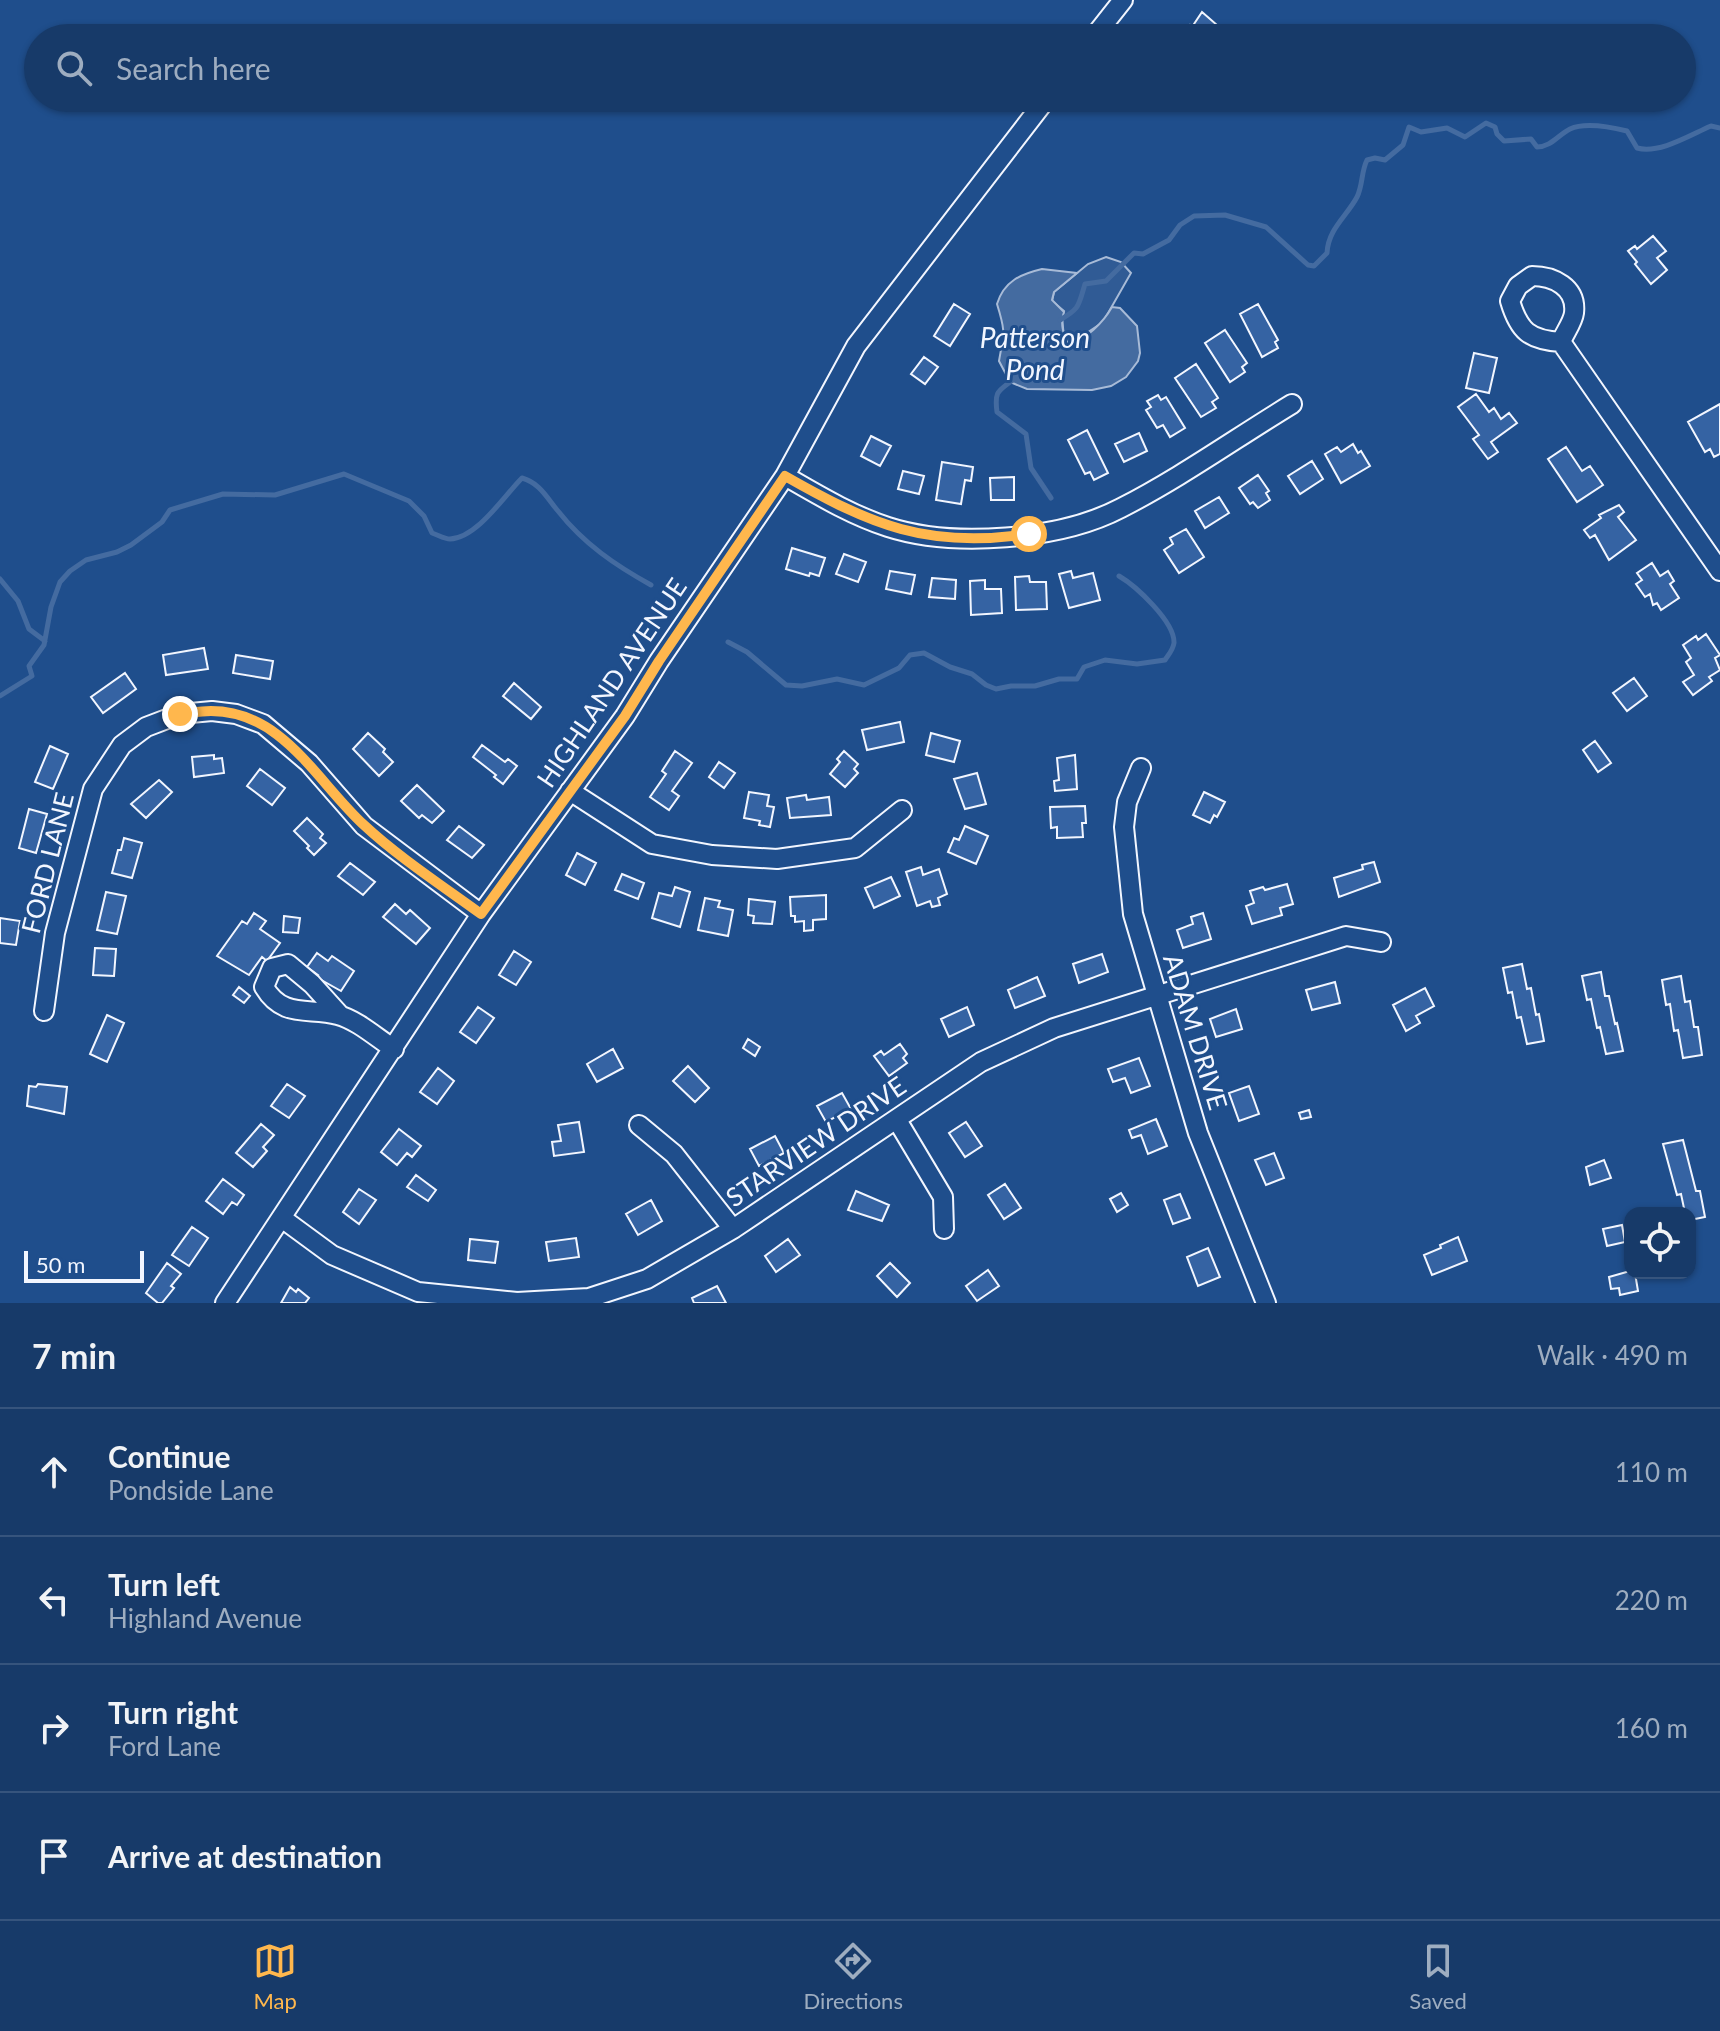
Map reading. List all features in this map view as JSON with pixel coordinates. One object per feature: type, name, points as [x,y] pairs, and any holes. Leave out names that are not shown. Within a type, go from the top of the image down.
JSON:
[{"type":"street","points":[[1104,24],[1123,0]]},
{"type":"street","name":"HIGHLAND AVENUE","points":[[225,1303],[481,914],[625,716],[785,476],[856,346],[1036,112]]},
{"type":"street","points":[[1561,342],[1720,571]]},
{"type":"street","points":[[785,476],[838,506],[889,527],[935,536],[988,540],[1079,525],[1119,509],[1292,404]]},
{"type":"street","name":"FORD LANE","points":[[44,1011],[55,933],[93,789],[122,745],[146,727],[180,714],[212,711],[236,714],[263,724],[309,763],[364,826],[481,914]]},
{"type":"street","name":"ADAM DRIVE","points":[[1141,768],[1127,802],[1124,827],[1133,914],[1198,1133],[1266,1303]]},
{"type":"street","points":[[570,791],[652,844],[712,855],[777,859],[855,848],[902,810]]},
{"type":"street","name":"STARVIEW DRIVE","points":[[283,1219],[332,1255],[418,1292],[517,1302],[589,1298],[647,1279],[733,1229],[981,1062],[1054,1028],[1346,936],[1381,942]]},
{"type":"street","points":[[340,1015],[394,1049]]},
{"type":"street","points":[[897,1120],[943,1197],[944,1229]]},
{"type":"street","points":[[639,1125],[674,1154],[733,1229]]},
{"type":"shaded area","points":[[1106,257],[1121,262],[1131,273],[1103,322],[1069,345],[1064,338],[1064,311],[1052,301],[1054,292],[1088,264]]},
{"type":"water","name":"Patterson Pond","points":[[1042,269],[1077,273],[1054,292],[1052,300],[1064,312],[1063,329],[1069,345],[1094,330],[1112,307],[1120,308],[1137,326],[1140,353],[1126,377],[1111,386],[1092,390],[1027,389],[1010,382],[999,361],[1003,332],[997,304],[1014,280]]},
{"type":"building","points":[[1202,12],[1216,24],[1194,24]]},
{"type":"building","points":[[1653,236],[1666,251],[1657,258],[1667,270],[1651,284],[1628,251],[1635,246],[1637,249]]},
{"type":"building","points":[[954,304],[970,314],[950,346],[934,336]]},
{"type":"building","points":[[1258,304],[1278,340],[1275,342],[1278,348],[1262,357],[1240,314]]},
{"type":"building","points":[[1225,330],[1247,363],[1242,367],[1245,372],[1230,382],[1205,343]]},
{"type":"building","points":[[1474,353],[1497,358],[1489,393],[1466,388]]},
{"type":"building","points":[[924,357],[938,367],[925,384],[911,374]]},
{"type":"building","points":[[1196,364],[1218,398],[1212,402],[1216,408],[1201,417],[1175,378]]},
{"type":"building","points":[[1476,394],[1489,412],[1494,408],[1501,419],[1509,413],[1517,423],[1491,442],[1498,452],[1488,459],[1473,439],[1479,435],[1458,407]]},
{"type":"building","points":[[1158,395],[1161,400],[1166,397],[1185,428],[1170,437],[1163,425],[1157,428],[1146,410],[1151,407],[1147,401]]},
{"type":"building","points":[[1720,404],[1720,454],[1714,457],[1710,449],[1705,452],[1688,422]]},
{"type":"building","points":[[1087,430],[1108,473],[1094,480],[1090,472],[1085,474],[1068,440]]},
{"type":"building","points":[[1139,433],[1147,451],[1124,462],[1115,444]]},
{"type":"building","points":[[871,436],[891,446],[880,466],[861,456]]},
{"type":"building","points":[[1353,444],[1370,466],[1341,483],[1325,454],[1337,447],[1341,452]]},
{"type":"building","points":[[1566,447],[1582,471],[1590,466],[1603,485],[1577,502],[1548,459]]},
{"type":"building","points":[[1312,461],[1323,479],[1300,494],[1288,476]]},
{"type":"building","points":[[942,462],[973,467],[971,481],[965,480],[961,504],[936,500]]},
{"type":"building","points":[[903,471],[924,476],[919,494],[898,489]]},
{"type":"building","points":[[1258,475],[1269,491],[1266,493],[1270,500],[1258,508],[1253,502],[1250,504],[1239,488]]},
{"type":"building","points":[[1014,477],[1014,500],[991,500],[990,478]]},
{"type":"building","points":[[1219,497],[1229,513],[1205,528],[1195,511]]},
{"type":"building","points":[[1619,505],[1624,512],[1618,517],[1636,540],[1609,560],[1595,535],[1590,538],[1584,530],[1601,518],[1599,515]]},
{"type":"building","points":[[1186,529],[1204,557],[1179,573],[1164,550],[1173,544],[1170,538]]},
{"type":"building","points":[[792,548],[825,558],[819,576],[786,569]]},
{"type":"building","points":[[844,554],[866,562],[858,582],[836,574]]},
{"type":"building","points":[[1652,563],[1660,576],[1668,571],[1674,581],[1670,584],[1679,598],[1661,610],[1657,603],[1653,605],[1650,594],[1645,597],[1636,584],[1642,580],[1637,573]]},
{"type":"building","points":[[890,571],[915,575],[911,594],[886,589]]},
{"type":"building","points":[[1071,571],[1073,578],[1093,573],[1100,600],[1069,608],[1059,574]]},
{"type":"building","points":[[1029,576],[1030,582],[1046,582],[1047,609],[1016,610],[1015,577]]},
{"type":"building","points":[[932,578],[956,580],[955,599],[929,597]]},
{"type":"building","points":[[985,580],[985,589],[1001,589],[1002,613],[971,615],[970,581]]},
{"type":"building","points":[[1706,634],[1720,655],[1715,658],[1720,670],[1709,677],[1712,681],[1693,695],[1683,682],[1694,675],[1686,662],[1691,658],[1683,645],[1696,636],[1698,640]]},
{"type":"building","points":[[204,648],[208,669],[166,675],[163,655]]},
{"type":"building","points":[[236,655],[273,661],[270,679],[233,673]]},
{"type":"building","points":[[125,673],[136,689],[103,713],[91,697]]},
{"type":"building","points":[[1634,678],[1647,696],[1627,711],[1613,693]]},
{"type":"building","points":[[514,683],[541,707],[531,719],[503,696]]},
{"type":"building","points":[[900,722],[904,742],[867,750],[862,730]]},
{"type":"building","points":[[368,733],[385,749],[383,752],[393,762],[379,776],[353,749]]},
{"type":"building","points":[[931,733],[960,741],[954,762],[926,755]]},
{"type":"building","points":[[1595,741],[1611,763],[1598,772],[1583,750]]},
{"type":"building","points":[[482,745],[505,762],[508,759],[517,766],[503,784],[473,757]]},
{"type":"building","points":[[50,746],[68,754],[53,789],[35,782]]},
{"type":"building","points":[[675,751],[692,763],[672,791],[679,796],[669,810],[650,797],[666,774],[662,771]]},
{"type":"building","points":[[844,751],[858,764],[854,769],[858,773],[845,787],[830,774]]},
{"type":"building","points":[[214,755],[214,759],[222,758],[224,773],[194,777],[192,757]]},
{"type":"building","points":[[1075,755],[1077,789],[1055,791],[1054,781],[1059,780],[1057,758]]},
{"type":"building","points":[[719,762],[735,773],[724,788],[709,777]]},
{"type":"building","points":[[260,769],[285,788],[272,805],[247,786]]},
{"type":"building","points":[[977,773],[986,804],[965,809],[954,779]]},
{"type":"building","points":[[159,780],[172,792],[146,818],[131,804]]},
{"type":"building","points":[[417,785],[444,811],[432,823],[422,815],[419,818],[401,801]]},
{"type":"building","points":[[749,792],[769,795],[767,806],[774,807],[770,827],[744,818]]},
{"type":"building","points":[[1204,792],[1225,802],[1210,823],[1193,815]]},
{"type":"building","points":[[806,795],[807,800],[829,797],[831,815],[790,818],[787,798]]},
{"type":"building","points":[[1085,806],[1083,837],[1057,838],[1057,827],[1051,828],[1050,807]]},
{"type":"building","points":[[29,809],[47,814],[36,853],[19,848]]},
{"type":"building","points":[[307,818],[323,834],[320,838],[326,843],[314,855],[294,831]]},
{"type":"building","points":[[459,826],[484,845],[472,858],[447,840]]},
{"type":"building","points":[[965,826],[988,836],[976,864],[948,852],[954,838],[959,840]]},
{"type":"building","points":[[124,838],[142,843],[132,878],[112,873]]},
{"type":"building","points":[[577,853],[596,863],[585,885],[566,875]]},
{"type":"building","points":[[1374,862],[1380,882],[1339,897],[1334,878],[1363,869],[1362,865]]},
{"type":"building","points":[[350,863],[375,882],[363,895],[338,876]]},
{"type":"building","points":[[921,867],[923,875],[939,869],[947,894],[938,898],[940,905],[932,907],[930,901],[917,906],[906,872]]},
{"type":"building","points":[[622,874],[644,883],[638,899],[615,890]]},
{"type":"building","points":[[891,877],[900,896],[874,908],[865,888]]},
{"type":"building","points":[[1287,884],[1293,904],[1280,908],[1282,915],[1252,924],[1246,906],[1254,903],[1250,891]]},
{"type":"building","points":[[675,887],[690,892],[680,927],[652,918],[659,893],[672,896]]},
{"type":"building","points":[[106,892],[126,896],[117,934],[97,930]]},
{"type":"building","points":[[826,895],[826,919],[813,920],[813,930],[804,931],[804,921],[795,922],[795,916],[791,916],[790,897]]},
{"type":"building","points":[[705,898],[720,901],[718,907],[733,910],[728,936],[698,930]]},
{"type":"building","points":[[749,899],[775,902],[772,924],[753,923],[754,916],[748,915]]},
{"type":"building","points":[[395,904],[406,914],[410,910],[430,928],[416,944],[383,917]]},
{"type":"building","points":[[254,913],[266,921],[260,929],[280,943],[267,961],[262,957],[249,975],[217,956],[242,921],[247,924]]},
{"type":"building","points":[[1203,913],[1211,939],[1183,948],[1177,930],[1193,924],[1191,917]]},
{"type":"building","points":[[284,916],[300,918],[298,933],[283,932]]},
{"type":"building","points":[[0,918],[20,921],[16,945],[0,943]]},
{"type":"building","points":[[95,948],[116,949],[114,976],[93,975]]},
{"type":"building","points":[[514,951],[531,962],[516,985],[499,975]]},
{"type":"building","points":[[317,953],[328,961],[332,956],[354,971],[341,991],[316,977],[318,975],[307,967]]},
{"type":"building","points":[[1102,954],[1108,972],[1079,983],[1073,964]]},
{"type":"building","points":[[1522,964],[1527,989],[1531,988],[1536,1015],[1539,1014],[1544,1041],[1527,1044],[1521,1017],[1517,1018],[1512,992],[1508,993],[1503,968]]},
{"type":"building","points":[[1601,972],[1605,996],[1609,996],[1623,1051],[1606,1054],[1582,976]]},
{"type":"building","points":[[1681,976],[1685,1002],[1690,1001],[1694,1027],[1698,1027],[1702,1055],[1683,1058],[1678,1030],[1674,1031],[1670,1004],[1666,1005],[1662,980]]},
{"type":"building","points":[[1037,977],[1045,996],[1015,1008],[1008,990]]},
{"type":"building","points":[[1335,982],[1340,1003],[1312,1010],[1306,990]]},
{"type":"building","points":[[239,987],[250,996],[244,1003],[233,995]]},
{"type":"building","points":[[1425,988],[1434,1006],[1416,1016],[1420,1023],[1406,1031],[1393,1005]]},
{"type":"building","points":[[478,1007],[494,1018],[476,1043],[460,1032]]},
{"type":"building","points":[[967,1007],[974,1025],[949,1037],[941,1019]]},
{"type":"building","points":[[1236,1009],[1242,1029],[1216,1037],[1210,1019]]},
{"type":"building","points":[[107,1015],[124,1023],[107,1062],[90,1054]]},
{"type":"building","points":[[748,1039],[760,1047],[755,1056],[743,1048]]},
{"type":"building","points":[[900,1044],[907,1054],[903,1058],[907,1063],[889,1076],[874,1056],[881,1051],[884,1055]]},
{"type":"building","points":[[613,1049],[623,1068],[597,1082],[587,1064]]},
{"type":"building","points":[[1139,1058],[1150,1086],[1131,1093],[1125,1078],[1113,1082],[1108,1069]]},
{"type":"building","points":[[688,1066],[709,1088],[695,1102],[673,1081]]},
{"type":"building","points":[[438,1068],[454,1081],[437,1104],[420,1092]]},
{"type":"building","points":[[38,1084],[67,1087],[64,1114],[27,1106],[29,1086],[36,1087]]},
{"type":"building","points":[[287,1084],[305,1096],[289,1118],[271,1106]]},
{"type":"building","points":[[1249,1086],[1259,1114],[1239,1121],[1229,1093]]},
{"type":"building","points":[[842,1093],[851,1109],[826,1122],[817,1106]]},
{"type":"building","points":[[1309,1110],[1311,1117],[1301,1119],[1299,1113]]},
{"type":"building","points":[[1156,1119],[1167,1146],[1148,1154],[1141,1135],[1132,1138],[1129,1130]]},
{"type":"building","points":[[579,1122],[584,1152],[554,1156],[552,1142],[561,1141],[558,1125]]},
{"type":"building","points":[[966,1122],[982,1146],[965,1157],[949,1133]]},
{"type":"building","points":[[261,1124],[274,1135],[263,1147],[267,1151],[253,1167],[236,1153]]},
{"type":"building","points":[[399,1129],[421,1146],[412,1157],[407,1153],[397,1165],[381,1152]]},
{"type":"building","points":[[775,1136],[784,1153],[759,1166],[750,1149]]},
{"type":"building","points":[[1683,1140],[1705,1217],[1696,1219],[1696,1207],[1684,1207],[1681,1194],[1677,1195],[1663,1144]]},
{"type":"building","points":[[1274,1153],[1284,1178],[1266,1185],[1255,1160]]},
{"type":"building","points":[[1604,1160],[1611,1178],[1590,1185],[1586,1167]]},
{"type":"building","points":[[416,1175],[436,1190],[428,1201],[407,1187]]},
{"type":"building","points":[[223,1179],[244,1195],[237,1205],[232,1202],[223,1214],[206,1201]]},
{"type":"building","points":[[1005,1184],[1021,1208],[1004,1219],[988,1195]]},
{"type":"building","points":[[359,1189],[376,1200],[359,1224],[343,1212]]},
{"type":"building","points":[[856,1191],[889,1205],[882,1221],[848,1210]]},
{"type":"building","points":[[1121,1193],[1128,1205],[1117,1212],[1110,1199]]},
{"type":"building","points":[[1180,1194],[1190,1218],[1173,1224],[1164,1200]]},
{"type":"building","points":[[651,1200],[662,1221],[638,1235],[626,1214]]},
{"type":"building","points":[[1622,1225],[1624,1242],[1607,1246],[1603,1229]]},
{"type":"building","points":[[192,1227],[208,1238],[189,1266],[172,1255]]},
{"type":"building","points":[[1458,1237],[1467,1261],[1432,1275],[1424,1255]]},
{"type":"building","points":[[576,1238],[579,1257],[549,1261],[546,1242]]},
{"type":"building","points":[[470,1239],[498,1242],[495,1263],[468,1260]]},
{"type":"building","points":[[788,1239],[800,1255],[776,1272],[765,1256]]},
{"type":"building","points":[[1208,1248],[1220,1277],[1198,1286],[1187,1257]]},
{"type":"building","points":[[167,1263],[181,1274],[171,1286],[174,1288],[162,1303],[158,1303],[146,1293]]},
{"type":"building","points":[[890,1263],[910,1283],[897,1297],[877,1276]]},
{"type":"building","points":[[988,1270],[999,1286],[977,1301],[966,1286]]},
{"type":"building","points":[[1624,1273],[1624,1279],[1636,1279],[1638,1291],[1620,1295],[1619,1288],[1611,1289],[1609,1277]]},
{"type":"building","points":[[717,1286],[726,1303],[694,1303],[692,1298]]},
{"type":"building","points":[[290,1287],[309,1298],[305,1303],[281,1303]]},
{"type":"waterway","points":[[1060,320],[1077,306],[1085,284],[1106,281],[1134,253],[1143,254],[1169,240],[1180,225],[1194,216],[1225,215],[1266,227],[1308,265],[1314,266],[1327,253],[1334,230],[1357,197],[1367,160],[1385,160],[1403,145],[1409,127],[1421,132],[1447,128],[1465,137],[1486,123],[1495,127],[1504,141],[1531,139],[1537,147],[1550,143],[1570,129],[1598,126],[1627,131],[1637,148],[1646,149],[1675,143],[1711,126],[1720,128]]},
{"type":"waterway","points":[[1014,379],[999,392],[997,412],[1026,434],[1031,468],[1051,498]]},
{"type":"waterway","points":[[0,696],[32,676],[29,666],[44,645],[51,607],[60,582],[70,571],[86,560],[131,545],[162,522],[170,510],[223,494],[275,495],[344,474],[409,501],[424,516],[432,533],[450,539],[460,537],[480,524],[522,478],[538,487],[589,544],[651,585]]},
{"type":"waterway","points":[[728,642],[747,652],[786,685],[802,686],[837,679],[864,685],[899,668],[910,655],[924,653],[950,667],[972,674],[996,689],[1077,679],[1084,667],[1105,660],[1137,664],[1165,660],[1174,643],[1168,625],[1144,596],[1119,576]]},
{"type":"waterway","points":[[0,579],[18,601],[29,629],[45,641]]},
{"type":"route","points":[[180,714],[212,711],[236,714],[263,724],[309,763],[364,826],[481,914],[625,716],[785,476],[838,506],[889,527],[935,536],[988,540],[1029,534]]}]
